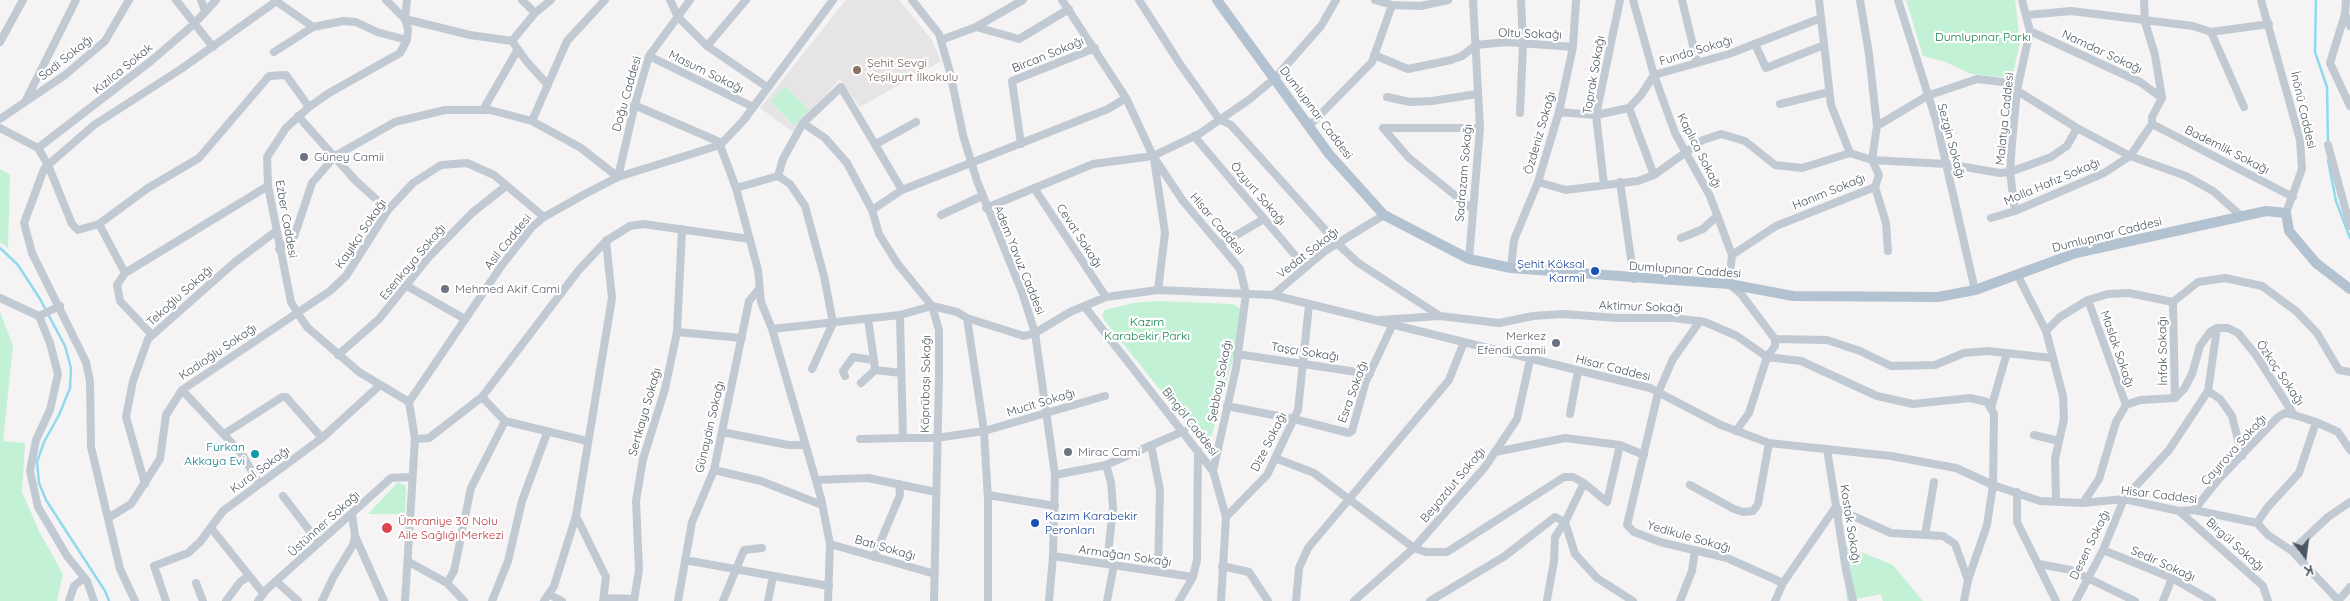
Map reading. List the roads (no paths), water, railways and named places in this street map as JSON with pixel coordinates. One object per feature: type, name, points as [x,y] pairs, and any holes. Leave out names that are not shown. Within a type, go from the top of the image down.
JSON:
[{"type":"main road","name":"Dumlupınar Caddesi","points":[[1220,1],[1329,154],[1384,215],[1469,259],[1511,268],[1634,279],[1729,284],[1803,296],[1930,297],[1975,290],[2076,253],[2240,215],[2266,211],[2286,213]]},
{"type":"main road","points":[[2286,213],[2289,232],[2316,263],[2350,289]]},
{"type":"street","points":[[0,42],[23,0]]},
{"type":"street","points":[[25,102],[76,0]]},
{"type":"street","name":"Sadi Sokağı","points":[[0,119],[65,75],[105,41],[129,0]]},
{"type":"street","points":[[176,0],[213,48]]},
{"type":"street","points":[[201,0],[205,11]]},
{"type":"street","name":"Kızılca Sokak","points":[[38,148],[89,110],[194,24],[216,0]]},
{"type":"street","points":[[386,0],[405,19],[470,35],[512,40],[548,85]]},
{"type":"street","points":[[274,52],[313,26],[343,21],[356,22],[377,32],[407,40],[408,29],[405,19],[407,0]]},
{"type":"street","points":[[522,0],[535,13]]},
{"type":"street","points":[[512,40],[535,13],[551,0]]},
{"type":"street","points":[[532,121],[567,41],[605,0]]},
{"type":"street","points":[[670,0],[678,16],[707,46],[768,87]]},
{"type":"street","name":"Doğu Caddesi","points":[[618,177],[634,105],[649,56],[690,0]]},
{"type":"street","points":[[707,46],[746,0]]},
{"type":"street","points":[[721,144],[768,87],[833,0]]},
{"type":"street","points":[[940,40],[976,28],[1023,0]]},
{"type":"street","name":"Hisar Caddesi","points":[[1062,0],[1126,98],[1154,156],[1183,202],[1221,244],[1240,269],[1246,294],[1273,295],[1392,326],[1650,388],[1736,431],[1770,444],[1891,456],[1956,468],[1993,486],[2017,492],[2040,501],[2083,504],[2124,499],[2178,510],[2194,510],[2257,523]]},
{"type":"street","points":[[1139,0],[1180,64],[1219,118],[1232,125],[1337,243],[1357,262],[1440,316]]},
{"type":"street","points":[[986,208],[1093,164],[1154,156],[1194,136],[1250,99],[1274,78],[1321,26],[1336,0]]},
{"type":"street","points":[[1374,0],[1392,4],[1421,6],[1448,0]]},
{"type":"street","name":"Sadrazam Sokağı","points":[[1469,259],[1480,128],[1473,0]]},
{"type":"street","points":[[1520,113],[1523,44],[1521,0]]},
{"type":"street","name":"Özdeniz Sokağı","points":[[1511,268],[1514,240],[1538,182],[1559,112],[1573,47],[1576,0]]},
{"type":"street","name":"Toprak Sokağı","points":[[1604,184],[1596,115],[1620,0]]},
{"type":"street","name":"Kaplıca Sokağı","points":[[1633,0],[1654,75],[1675,133],[1688,152],[1710,196],[1732,255],[1729,284]]},
{"type":"street","points":[[1682,0],[1697,62]]},
{"type":"street","points":[[1819,0],[1831,105],[1850,153]]},
{"type":"street","name":"Hanım Sokağı","points":[[1732,255],[1776,226],[1875,187],[1879,175],[1872,160],[1877,126],[1869,54],[1860,0]]},
{"type":"street","name":"Sezgin Sokağı","points":[[1898,0],[1947,164],[1975,290]]},
{"type":"street","name":"Malatya Caddesi","points":[[2015,211],[2010,172],[2017,90],[2030,31],[2022,0]]},
{"type":"street","points":[[2144,0],[2145,22],[2155,54],[2162,98]]},
{"type":"street","name":"İnönü Caddesi","points":[[2261,0],[2300,140],[2302,169],[2286,213]]},
{"type":"street","points":[[2346,0],[2345,14],[2330,63],[2350,106]]},
{"type":"street","points":[[135,601],[120,569],[91,447],[90,381],[86,362],[60,306],[32,253],[24,223],[44,168],[94,125],[213,48],[277,1],[313,26]]},
{"type":"street","name":"Adem Yavuz Caddesi","points":[[917,1],[939,34],[963,135],[982,196],[1022,292],[1035,333],[1055,475],[1053,556],[1048,601]]},
{"type":"street","points":[[1309,126],[1372,62],[1392,4]]},
{"type":"street","points":[[976,28],[1019,39],[1069,9]]},
{"type":"street","points":[[2027,15],[2071,11],[2145,22],[2193,26],[2212,32],[2269,24]]},
{"type":"street","points":[[2345,14],[2350,26]]},
{"type":"street","name":"Funda Sokağı","points":[[1629,108],[1642,95],[1654,75],[1755,44],[1821,18]]},
{"type":"street","name":"Namdar Sokağı","points":[[2030,31],[2140,82],[2162,98]]},
{"type":"street","points":[[2212,32],[2244,107]]},
{"type":"street","name":"Ezber Caddesi","points":[[407,40],[400,53],[309,106],[286,128],[268,158],[268,186],[275,232],[291,302],[297,312],[307,327],[338,355],[380,386],[409,402]]},
{"type":"street","name":"Oltu Sokağı","points":[[1374,56],[1408,69],[1451,60],[1462,56],[1476,45],[1506,42],[1573,47]]},
{"type":"street","points":[[1755,44],[1766,68],[1824,45]]},
{"type":"street","name":"Bircan Sokağı","points":[[1021,144],[1012,81],[1095,48]]},
{"type":"street","points":[[483,110],[518,49]]},
{"type":"street","name":"Masum Sokağı","points":[[649,56],[752,107]]},
{"type":"street","points":[[0,128],[38,148],[48,165],[72,224],[78,230],[98,224],[148,188],[199,158],[269,76],[286,75],[309,106]]},
{"type":"street","points":[[1877,126],[1927,96],[1977,79],[2003,82],[2077,128],[2130,156],[2186,176],[2212,191],[2240,215]]},
{"type":"street","points":[[778,176],[783,159],[803,123],[841,87],[902,190]]},
{"type":"street","points":[[1780,104],[1829,92]]},
{"type":"street","points":[[1387,98],[1410,102],[1432,101],[1477,94]]},
{"type":"street","points":[[872,210],[902,190],[1108,109],[1126,98]]},
{"type":"street","name":"Molla Hafız Sokağı","points":[[1992,218],[2015,211],[2104,173],[2130,156],[2152,124],[2162,98]]},
{"type":"street","points":[[634,105],[721,144],[750,238],[758,270],[761,302],[772,329],[822,504],[830,544],[829,601]]},
{"type":"street","points":[[1559,112],[1596,115],[1629,108],[1654,175]]},
{"type":"street","points":[[279,249],[294,237],[312,183],[335,156],[396,122],[445,110],[483,110],[532,121],[581,148],[618,177]]},
{"type":"street","points":[[298,116],[355,180],[388,210]]},
{"type":"street","points":[[876,144],[916,122]]},
{"type":"street","name":"Köprübaşı Sokağı","points":[[803,123],[825,138],[847,163],[872,210],[879,234],[897,263],[932,306],[939,330],[934,601]]},
{"type":"street","name":"Bademlik Sokağı","points":[[2152,124],[2293,197]]},
{"type":"street","points":[[1472,209],[1409,158],[1384,128],[1480,128]]},
{"type":"street","points":[[1538,182],[1566,190],[1638,181],[1654,175],[1703,140],[1721,134],[1745,141],[1775,165],[1802,168],[1850,153],[1872,160],[1947,164],[2000,173],[2010,172],[2051,158],[2067,146],[2077,128]]},
{"type":"street","name":"Özyurt Sokağı","points":[[1194,136],[1305,267]]},
{"type":"street","name":"Asil Caddesi","points":[[409,402],[502,265],[532,227],[544,217],[618,177],[721,144]]},
{"type":"street","points":[[2328,145],[2350,226]]},
{"type":"street","points":[[1154,156],[1165,233],[1158,290]]},
{"type":"street","name":"Kayıkçı Sokağı","points":[[297,312],[330,291],[346,276],[388,210],[413,183],[441,165],[467,163],[494,175],[544,217]]},
{"type":"street","points":[[736,188],[778,176],[790,184],[805,206],[824,276],[833,323],[812,369]]},
{"type":"street","points":[[1620,182],[1634,279]]},
{"type":"street","points":[[152,336],[120,301],[117,285],[125,273],[268,186]]},
{"type":"street","name":"Esenkaya Sokağı","points":[[338,355],[379,319],[428,258],[472,213],[506,186]]},
{"type":"street","points":[[1875,187],[1886,223],[1888,251]]},
{"type":"street","name":"Cevat Sokağı","points":[[1034,188],[1106,297]]},
{"type":"street","points":[[941,215],[982,196]]},
{"type":"street","name":"Vedat Sokağı","points":[[1273,295],[1305,267],[1337,243],[1384,215]]},
{"type":"street","points":[[1681,238],[1703,229],[1717,216]]},
{"type":"street","points":[[1221,244],[1264,219]]},
{"type":"street","points":[[98,224],[125,273]]},
{"type":"street","points":[[415,439],[429,438],[482,396],[578,271],[606,241],[630,226],[643,224],[750,238]]},
{"type":"street","name":"Sertkaya Sokağı","points":[[634,600],[639,570],[636,501],[643,459],[665,390],[677,332],[682,229]]},
{"type":"street","name":"Tekoğlu Sokağı","points":[[146,484],[126,417],[133,381],[148,339],[235,262],[275,232]]},
{"type":"street","points":[[562,601],[547,598],[564,557],[576,516],[612,298],[606,241]]},
{"type":"street","points":[[2017,274],[2046,331],[2064,396],[2064,419],[2055,460],[2056,501]]},
{"type":"street","points":[[2046,331],[2060,316],[2088,300],[2108,294],[2129,293],[2173,302],[2198,282],[2225,278],[2262,286],[2296,311],[2317,333],[2339,370],[2350,372]]},
{"type":"street","points":[[1729,284],[1741,294],[1775,339],[1775,346],[1767,357],[1749,413],[1736,431]]},
{"type":"street","points":[[407,286],[465,319]]},
{"type":"street","name":"Günaydın Sokağı","points":[[678,601],[692,522],[714,470],[749,301],[759,289]]},
{"type":"street","points":[[772,329],[900,315],[932,306],[957,312],[967,318],[1024,336],[1035,333],[1070,312],[1106,297],[1158,290],[1246,294]]},
{"type":"street","name":"Şebboy Sokağı","points":[[1213,471],[1237,354],[1246,294]]},
{"type":"street","points":[[0,298],[44,313],[60,306]]},
{"type":"street","name":"Maslak Sokağı","points":[[2088,300],[2126,405]]},
{"type":"street","name":"İnfak Sokağı","points":[[2173,302],[2175,398]]},
{"type":"street","name":"Dize Sokağı","points":[[1226,516],[1267,475],[1298,410],[1309,305]]},
{"type":"street","name":"Bingöl Caddesi","points":[[1085,307],[1184,431],[1213,471],[1226,516],[1221,601]]},
{"type":"street","name":"Kadıoğlu Sokağı","points":[[108,518],[131,504],[146,484],[160,459],[166,415],[182,390],[297,312]]},
{"type":"street","points":[[44,313],[58,374],[50,410],[36,440],[30,472],[38,507],[67,556],[84,578],[94,601]]},
{"type":"street","name":"Aktimur Sokağı","points":[[1372,320],[1440,316],[1499,323],[1533,316],[1563,314],[1618,318],[1674,318],[1700,321],[1737,336],[1767,357],[1801,362],[1877,396],[1913,404],[1970,398],[1987,402],[1991,408]]},
{"type":"street","points":[[860,439],[903,438],[900,315]]},
{"type":"street","points":[[868,318],[875,370]]},
{"type":"street","points":[[967,318],[984,431],[988,495],[988,601]]},
{"type":"street","name":"Yedikule Sokağı","points":[[1700,321],[1673,359],[1658,393],[1627,526],[1634,532],[1651,539],[1727,558],[1783,583]]},
{"type":"street","name":"Esra Sokağı","points":[[1227,406],[1294,419],[1349,433],[1352,431],[1370,374],[1392,326]]},
{"type":"street","points":[[2083,504],[2099,479],[2116,422],[2126,405],[2140,400],[2175,398],[2184,389],[2192,374],[2200,346],[2210,332],[2217,328]]},
{"type":"street","points":[[2124,499],[2169,450],[2208,391],[2217,328]]},
{"type":"street","name":"Özkoç Sokağı","points":[[2217,328],[2228,328],[2238,333],[2256,354],[2294,415],[2338,432],[2350,450]]},
{"type":"street","points":[[677,332],[742,338]]},
{"type":"street","points":[[1775,339],[1826,340],[1860,351],[1890,366],[1935,365],[1964,353],[1988,351],[2052,358]]},
{"type":"street","points":[[1296,601],[1300,568],[1308,548],[1449,380],[1464,342]]},
{"type":"street","points":[[1964,601],[1968,580],[1987,525],[1993,486],[1994,414],[1991,408],[2007,353]]},
{"type":"street","name":"Taşçı Sokağı","points":[[1237,354],[1303,362],[1370,374]]},
{"type":"street","points":[[845,376],[844,371],[853,357],[874,360]]},
{"type":"street","name":"Beyazdut Sokağı","points":[[1354,601],[1414,548],[1485,467],[1517,419],[1530,360]]},
{"type":"street","points":[[861,383],[875,370],[901,373]]},
{"type":"street","points":[[1570,414],[1578,371]]},
{"type":"street","name":"Kural Sokağı","points":[[166,601],[154,566],[188,553],[223,511],[322,438],[380,386]]},
{"type":"street","points":[[182,390],[242,454],[259,484]]},
{"type":"street","points":[[2208,391],[2220,399],[2232,416],[2242,456]]},
{"type":"street","points":[[482,396],[505,421],[547,433],[587,441]]},
{"type":"street","name":"Mucit Sokağı","points":[[903,438],[936,438],[984,431],[1105,396]]},
{"type":"street","points":[[224,434],[282,397],[286,398],[322,438]]},
{"type":"street","points":[[405,601],[409,562],[411,478],[415,439],[409,402]]},
{"type":"street","name":"Çayırova Sokağı","points":[[2194,510],[2218,480],[2278,417],[2286,413],[2294,415]]},
{"type":"street","points":[[447,583],[454,571],[471,488],[505,421]]},
{"type":"street","points":[[2316,422],[2299,473],[2266,508],[2257,523],[2268,535],[2292,551],[2338,601],[2350,587]]},
{"type":"street","points":[[1055,475],[1106,466],[1184,431]]},
{"type":"street","points":[[722,432],[788,445],[805,445]]},
{"type":"street","points":[[492,601],[508,561],[522,501],[547,433]]},
{"type":"street","points":[[2034,436],[2059,441]]},
{"type":"street","points":[[1495,452],[1565,438],[1620,445],[1644,455]]},
{"type":"street","points":[[1690,485],[1734,509],[1743,512],[1753,510],[1758,504],[1770,444]]},
{"type":"street","points":[[1151,445],[1160,490],[1158,572]]},
{"type":"street","points":[[1275,458],[1314,473],[1414,548],[1426,552],[1447,552],[1564,477],[1573,477],[1584,483],[1607,502],[1620,445]]},
{"type":"street","name":"Kostak Sokağı","points":[[1827,450],[1835,508],[1853,601]]},
{"type":"street","points":[[1179,601],[1193,577],[1198,528],[1198,451]]},
{"type":"street","points":[[1106,466],[1113,508],[1107,601]]},
{"type":"street","points":[[714,470],[761,481],[822,504]]},
{"type":"street","name":"Üstünner Sokağı","points":[[258,601],[263,593],[391,478],[411,478]]},
{"type":"street","points":[[816,480],[868,478],[936,492]]},
{"type":"street","points":[[1925,535],[1934,482]]},
{"type":"street","points":[[1543,601],[1548,601],[1554,561],[1555,537],[1565,522],[1584,483]]},
{"type":"street","points":[[874,557],[900,495],[899,484]]},
{"type":"street","points":[[2017,492],[2017,522],[2056,601]]},
{"type":"street","points":[[988,495],[1055,506]]},
{"type":"street","points":[[283,496],[319,543]]},
{"type":"street","name":"Desen Sokağı","points":[[2076,601],[2104,550],[2124,499]]},
{"type":"street","points":[[2292,551],[2328,517],[2350,502]]},
{"type":"street","points":[[1775,601],[1783,583],[1835,508],[1891,533],[1942,536],[1955,544],[1968,580]]},
{"type":"street","name":"Birgül Sokağı","points":[[2178,510],[2263,586],[2268,601]]},
{"type":"street","points":[[352,514],[355,536],[383,600]]},
{"type":"street","points":[[576,516],[606,577],[604,599],[634,600]]},
{"type":"street","points":[[1430,601],[1505,556],[1555,517],[1565,522],[1575,554],[1597,578],[1633,601]]},
{"type":"street","points":[[210,528],[263,593]]},
{"type":"street","points":[[322,601],[355,536]]},
{"type":"street","name":"Batı Sokağı","points":[[830,544],[935,574]]},
{"type":"street","points":[[723,601],[734,569],[744,550],[762,548]]},
{"type":"street","points":[[1680,601],[1692,571],[1695,550]]},
{"type":"street","name":"Sedir Sokağı","points":[[2104,550],[2172,578],[2212,601]]},
{"type":"street","name":"Armağan Sokağı","points":[[1053,556],[1193,577]]},
{"type":"street","points":[[685,560],[829,586]]},
{"type":"street","points":[[409,562],[447,583],[464,601]]},
{"type":"street","points":[[2039,564],[2071,570],[2135,601]]},
{"type":"street","points":[[1222,566],[1248,572],[1268,601]]},
{"type":"street","points":[[226,601],[240,582],[249,576]]},
{"type":"street","points":[[768,601],[773,576]]},
{"type":"street","points":[[69,601],[74,586],[84,578]]},
{"type":"street","points":[[2163,601],[2172,578]]},
{"type":"street","points":[[276,581],[298,601]]},
{"type":"street","points":[[196,583],[203,601]]},
{"type":"waterway","points":[[2316,0],[2315,52],[2327,87],[2328,144]]},
{"type":"waterway","points":[[2328,160],[2336,201],[2350,238]]},
{"type":"waterway","points":[[0,248],[18,265],[40,299],[65,346],[71,368],[70,388],[59,415],[44,442],[37,462],[39,483],[46,500],[105,591],[109,601]]},
{"type":"place","name":"Şehit Sevgi Yeşilyurt İlkokulu","points":[[857,70]]},
{"type":"place","name":"Güney Camii","points":[[304,157]]},
{"type":"place","name":"Şehit Köksal Karmil","points":[[1595,271]]},
{"type":"place","name":"Mehmed Akif Cami","points":[[445,289]]},
{"type":"place","name":"Merkez Efendi Camii","points":[[1556,343]]},
{"type":"place","name":"Mirac Cami","points":[[1068,452]]},
{"type":"place","name":"Furkan Akkaya Evi","points":[[255,454]]},
{"type":"place","name":"Kazım Karabekir Peronları","points":[[1035,523]]},
{"type":"place","name":"Ümraniye 30 Nolu Aile Sağlığı Merkezi","points":[[387,528]]},
{"type":"park label","name":"Dumlupınar Parkı","points":[[1983,37]]},
{"type":"park label","name":"Kazım Karabekir Parkı","points":[[1147,329]]}]
